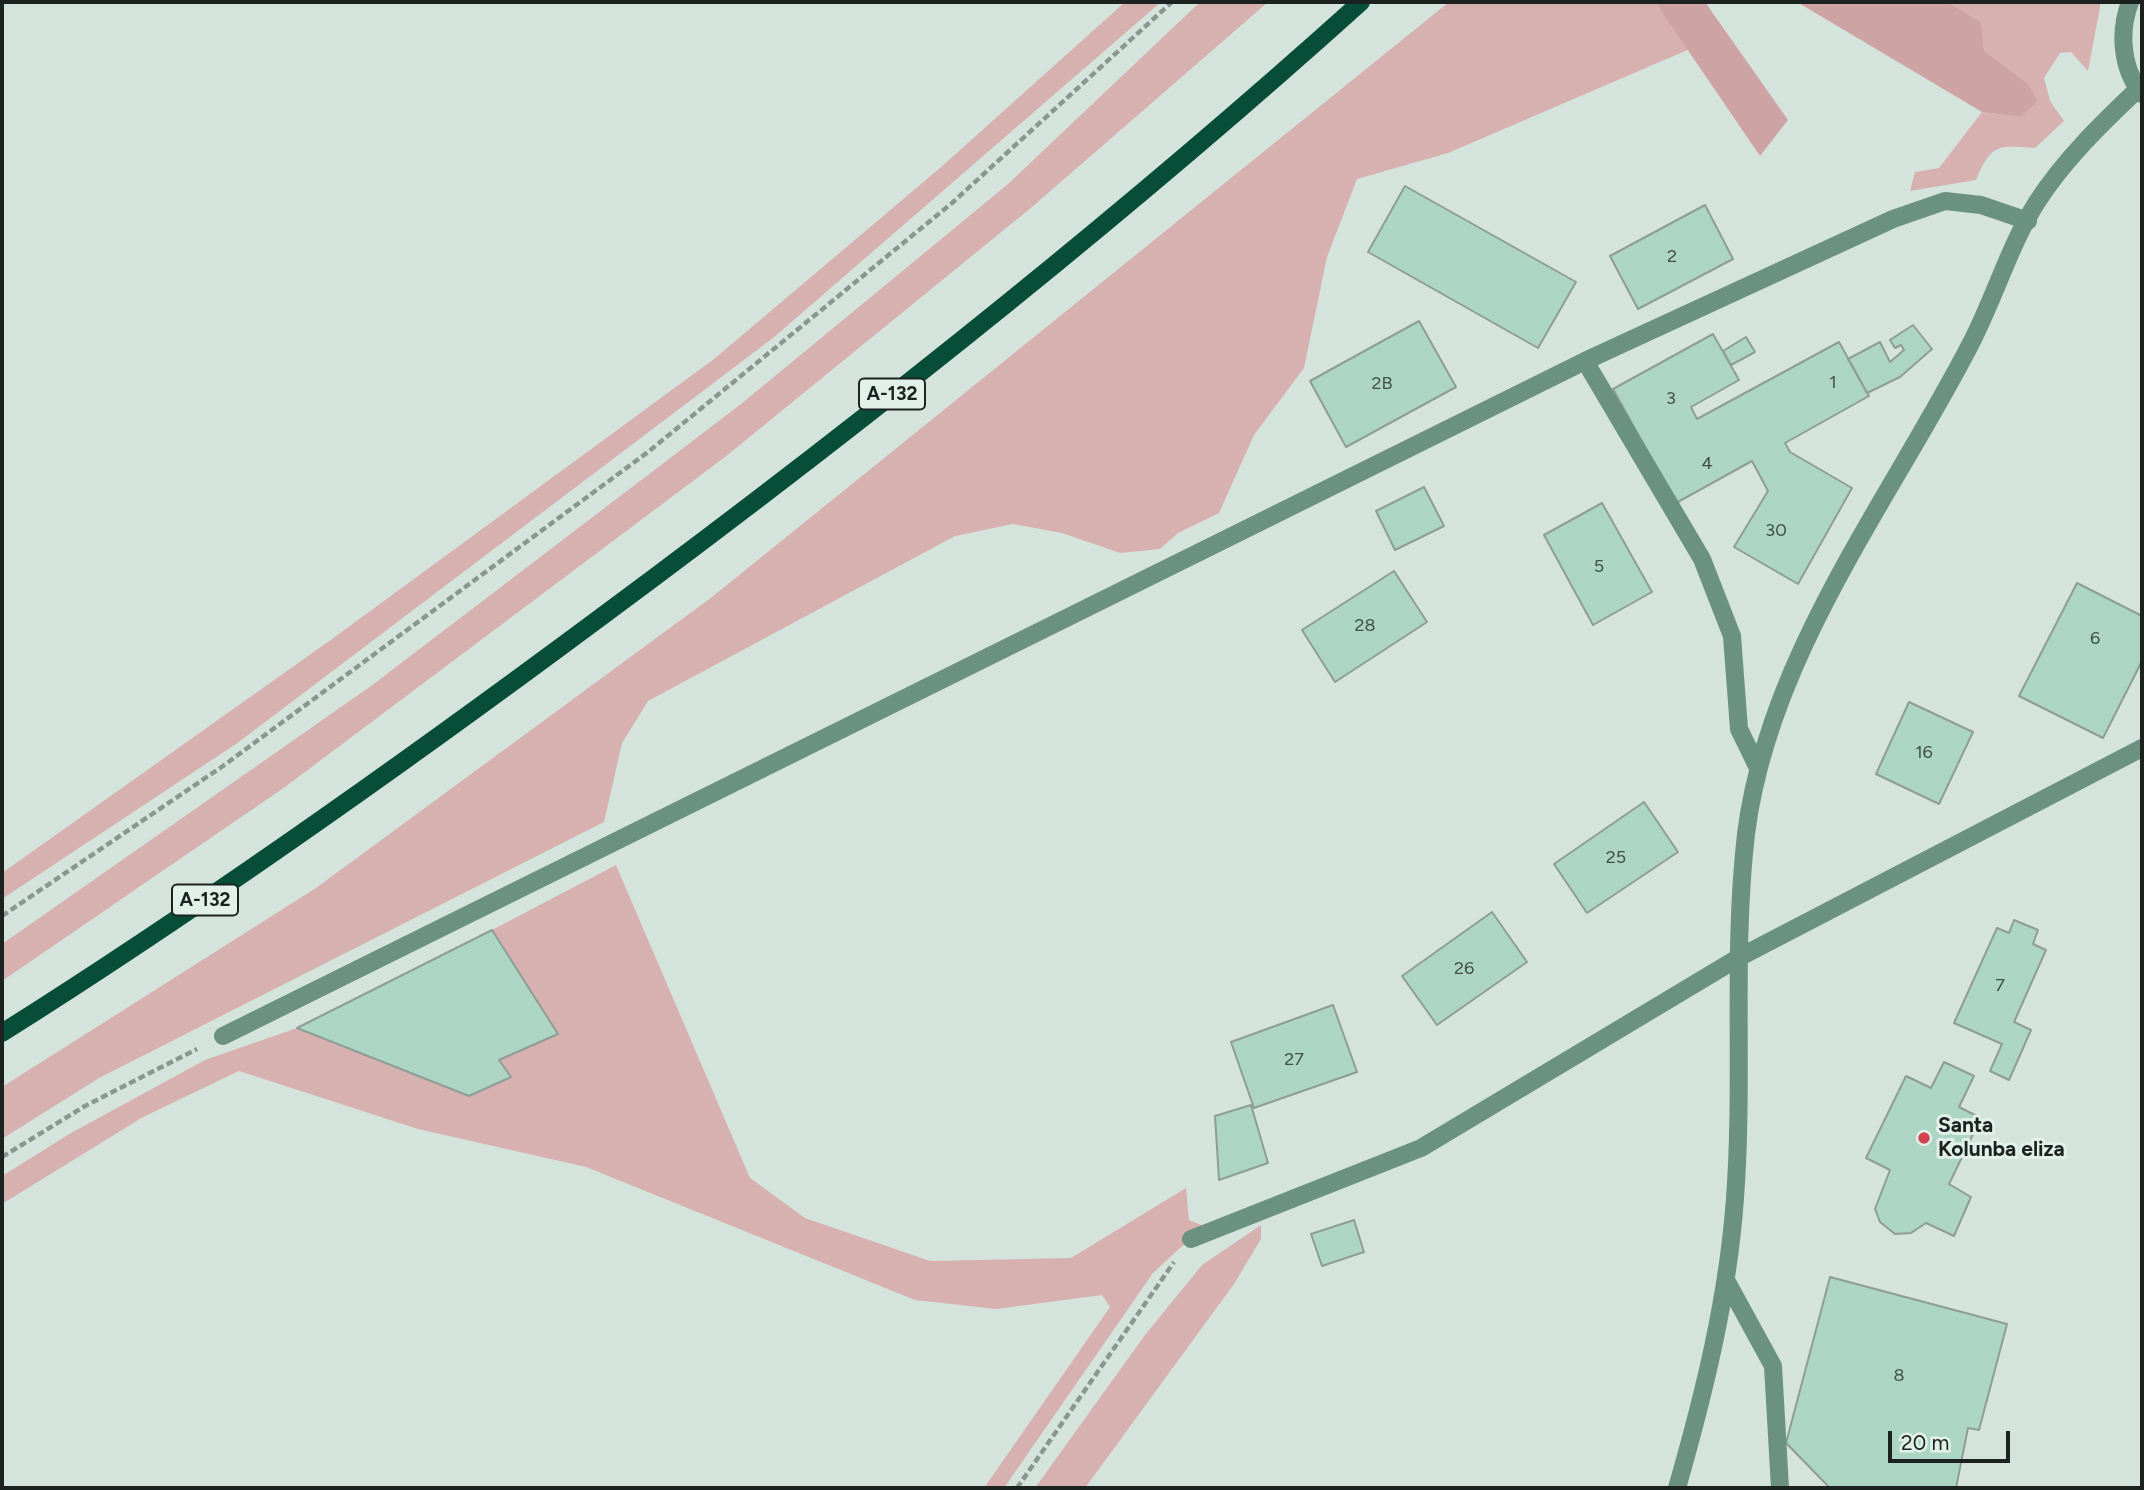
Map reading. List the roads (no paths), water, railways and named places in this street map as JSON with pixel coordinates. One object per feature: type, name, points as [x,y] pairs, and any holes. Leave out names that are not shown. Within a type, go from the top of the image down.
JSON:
[{"type":"main road","name":"A-132","points":[[2,1033],[121,958],[404,763],[703,542],[988,319],[1235,116],[1361,2]]},
{"type":"street","points":[[1677,1488],[1697,1418],[1726,1280],[1735,1198],[1738,1134],[1738,958],[1747,831],[1758,768],[1781,701],[1846,560],[1969,347],[2037,202],[2095,130],[2140,92],[2127,66],[2123,41],[2124,16],[2130,2]]},
{"type":"street","points":[[223,1036],[1585,361],[1893,219],[1945,201],[1982,205],[2028,221]]},
{"type":"street","points":[[1585,361],[1702,559],[1732,636],[1739,729],[1758,768]]},
{"type":"street","points":[[1191,1239],[1421,1148],[1738,958],[2142,748]]},
{"type":"street","points":[[1726,1280],[1773,1366],[1780,1488]]},
{"type":"place","name":"Santa Kolunba eliza","points":[[1924,1138]]}]
